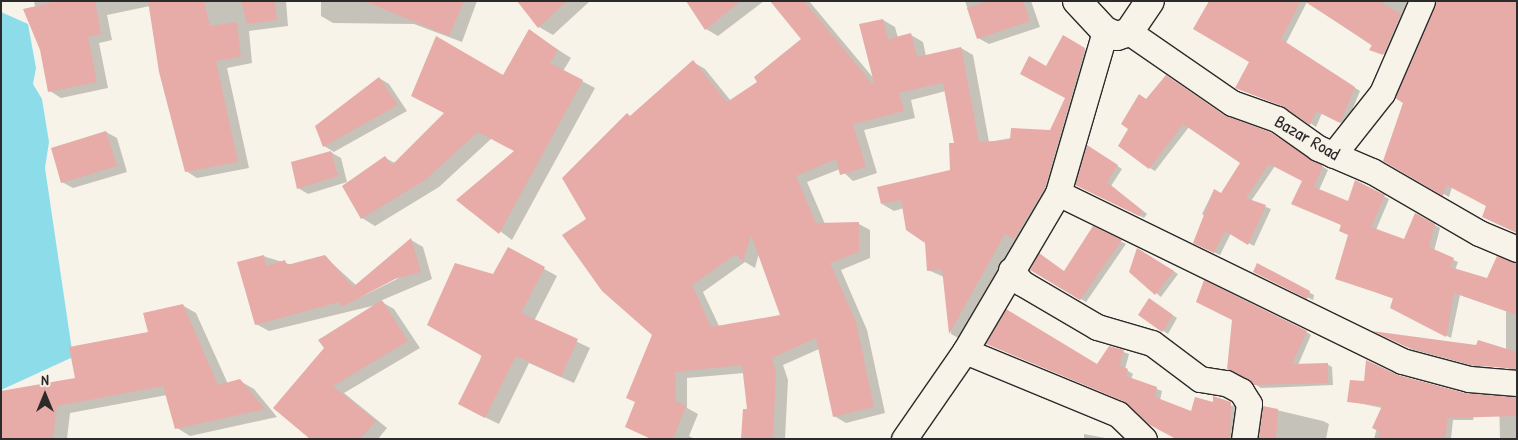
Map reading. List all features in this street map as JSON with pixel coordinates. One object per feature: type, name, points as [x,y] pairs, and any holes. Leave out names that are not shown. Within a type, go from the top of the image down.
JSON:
[{"type":"street","points":[[1077,1],[1117,31]]},
{"type":"street","points":[[904,439],[965,352],[1011,270],[1058,193],[1117,31],[1150,1]]},
{"type":"street","points":[[1333,155],[1382,93],[1422,1]]},
{"type":"street","name":"Bazar Road","points":[[1117,31],[1232,103],[1277,118],[1333,155],[1517,250]]},
{"type":"street","points":[[1058,193],[1402,361],[1469,379],[1517,383]]},
{"type":"street","points":[[1011,270],[1022,283],[1096,327],[1152,343],[1200,379],[1226,383],[1241,391],[1249,404],[1244,439]]},
{"type":"street","points":[[965,352],[1118,414],[1144,439]]},
{"type":"water","points":[[1,12],[28,24],[36,68],[33,84],[42,99],[49,142],[45,168],[73,357],[1,390]]},
{"type":"building","points":[[59,1],[95,1],[101,34],[88,37],[97,82],[48,92],[40,50],[23,9]]},
{"type":"building","points":[[148,1],[204,1],[210,26],[237,22],[241,57],[216,61],[238,162],[185,172],[159,72]]},
{"type":"building","points":[[241,1],[275,1],[277,20],[247,24]]},
{"type":"building","points":[[364,1],[464,1],[449,36]]},
{"type":"building","points":[[517,1],[567,1],[538,28]]},
{"type":"building","points":[[686,1],[741,1],[705,30]]},
{"type":"building","points":[[770,1],[804,1],[875,87],[859,24],[883,19],[888,39],[911,33],[917,57],[961,47],[979,142],[1010,140],[1011,128],[1050,130],[1065,98],[1020,74],[1029,56],[1046,66],[1063,35],[1085,48],[1045,187],[1014,239],[1005,234],[949,334],[942,269],[927,271],[925,243],[906,230],[901,200],[881,204],[877,187],[950,170],[949,143],[954,143],[943,83],[899,93],[904,111],[853,124],[866,167],[840,175],[836,159],[796,176],[816,223],[859,222],[859,252],[830,263],[856,322],[874,407],[833,417],[816,338],[772,358],[776,372],[773,439],[741,439],[743,409],[747,409],[742,365],[675,372],[676,401],[686,406],[673,439],[651,439],[625,427],[635,402],[626,398],[652,335],[602,291],[562,235],[586,219],[562,178],[627,113],[630,116],[693,60],[727,102],[757,82],[754,77],[801,39]],"holes":[[[751,235],[780,315],[711,327],[692,285],[736,254],[743,262]]]},
{"type":"building","points":[[988,1],[1023,1],[1030,21],[977,39],[967,8]]},
{"type":"building","points":[[1209,1],[1301,1],[1281,39],[1355,87],[1340,123],[1316,111],[1310,125],[1282,106],[1235,88],[1249,62],[1193,29]]},
{"type":"building","points":[[1304,1],[1379,1],[1401,14],[1383,55],[1369,50],[1372,45]]},
{"type":"building","points":[[1436,1],[1517,1],[1517,233],[1482,217],[1486,206],[1446,185],[1443,196],[1383,161],[1403,103],[1395,98]]},
{"type":"building","points":[[529,29],[558,50],[550,63],[583,80],[499,234],[456,200],[514,151],[478,132],[425,180],[361,219],[342,186],[385,156],[392,165],[444,113],[411,96],[436,36],[503,75]]},
{"type":"building","points":[[1166,75],[1224,115],[1270,132],[1323,166],[1314,187],[1348,201],[1355,180],[1385,195],[1371,227],[1404,239],[1415,213],[1435,224],[1429,247],[1454,258],[1450,267],[1487,278],[1497,256],[1517,263],[1517,315],[1454,293],[1446,337],[1390,308],[1393,298],[1335,279],[1348,235],[1339,231],[1341,225],[1291,204],[1302,181],[1269,164],[1246,198],[1266,205],[1248,245],[1225,231],[1214,253],[1193,243],[1214,189],[1221,193],[1240,163],[1183,124],[1149,169],[1118,146],[1128,129],[1121,124],[1139,94],[1146,99]]},
{"type":"building","points":[[379,77],[398,105],[323,147],[315,126]]},
{"type":"building","points":[[106,131],[117,166],[61,183],[51,148]]},
{"type":"building","points":[[1087,145],[1118,165],[1107,182],[1143,211],[1139,216],[1075,185]]},
{"type":"building","points":[[331,151],[338,176],[297,189],[291,162]]},
{"type":"building","points":[[1093,226],[1122,240],[1080,300],[1030,270],[1039,253],[1064,271]]},
{"type":"building","points":[[411,238],[421,272],[395,279],[342,307],[339,302],[255,325],[237,262],[264,255],[266,266],[285,260],[287,265],[325,255],[353,287]]},
{"type":"building","points":[[508,247],[545,267],[521,313],[578,339],[561,377],[516,356],[485,418],[458,404],[482,356],[427,325],[455,263],[493,274]]},
{"type":"building","points":[[1137,248],[1174,271],[1155,295],[1129,272]]},
{"type":"building","points":[[1257,263],[1310,291],[1307,299],[1253,272]]},
{"type":"building","points":[[1204,280],[1307,331],[1292,364],[1328,363],[1328,383],[1254,385],[1227,369],[1232,320],[1196,302]]},
{"type":"building","points":[[1149,298],[1173,315],[1162,332],[1138,315]]},
{"type":"building","points":[[382,300],[408,341],[333,386],[376,421],[360,439],[310,439],[273,408],[324,348],[318,340]]},
{"type":"building","points":[[183,304],[218,385],[240,379],[265,409],[175,429],[163,386],[57,406],[53,439],[1,439],[1,391],[75,378],[69,347],[148,332],[143,313]]},
{"type":"building","points":[[1006,309],[1097,364],[1109,346],[1124,350],[1119,365],[1128,369],[1126,376],[1157,387],[1155,397],[1191,411],[1195,397],[1213,402],[1213,396],[1231,402],[1230,439],[1176,439],[1150,425],[1123,401],[986,344]]},
{"type":"building","points":[[1372,331],[1476,345],[1478,340],[1517,352],[1517,369],[1471,365],[1407,347]]},
{"type":"building","points":[[1366,360],[1398,375],[1465,393],[1517,397],[1517,416],[1448,418],[1445,439],[1377,439],[1380,432],[1372,428],[1382,406],[1347,402],[1350,380],[1364,381]]},
{"type":"building","points":[[1263,406],[1278,409],[1276,439],[1259,439]]}]
